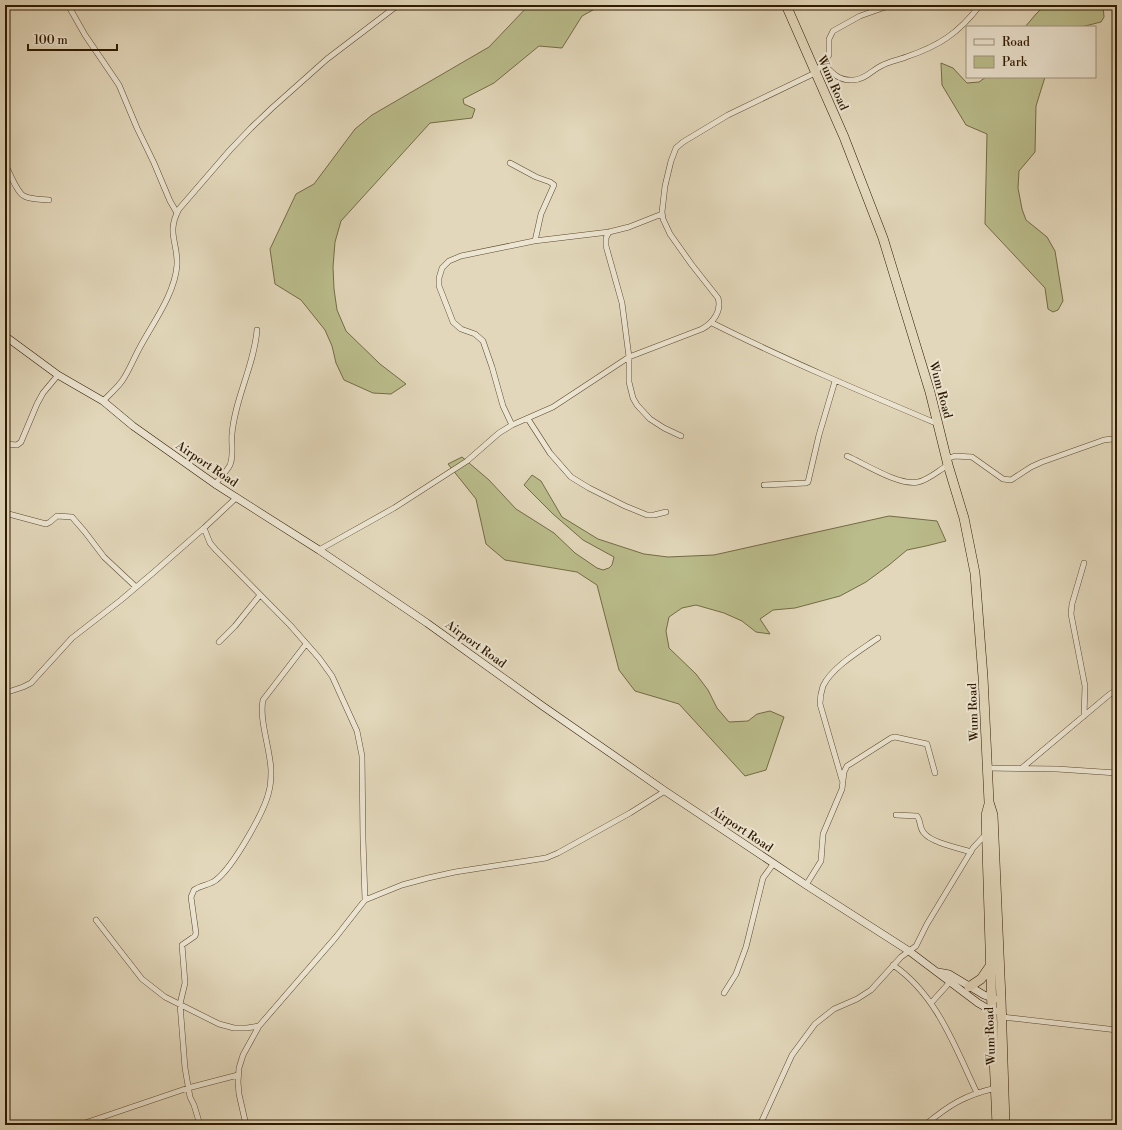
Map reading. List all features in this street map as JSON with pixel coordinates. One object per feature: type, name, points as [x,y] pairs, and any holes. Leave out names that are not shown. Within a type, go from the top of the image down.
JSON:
[{"type":"highway","name":"Wum Road","points":[[786,5],[844,137],[883,238],[930,392],[947,462],[964,518],[975,573],[983,677],[989,802],[992,815],[1002,1014],[997,1125]]},
{"type":"highway","name":"Wum Road","points":[[989,802],[986,815],[991,998],[999,1088],[1005,1125]]},
{"type":"highway","points":[[969,987],[981,979],[990,966]]},
{"type":"main road","name":"Airport Road","points":[[5,336],[58,375],[103,401],[133,426],[215,484],[319,550],[427,623],[665,791],[806,885],[909,951],[978,1004],[1002,1014]]},
{"type":"main road","name":"Airport Road","points":[[934,970],[949,974],[969,987],[991,998],[1001,999]]},
{"type":"street","points":[[68,5],[85,35],[119,85],[170,201],[177,213]]},
{"type":"street","points":[[103,401],[121,382],[130,368],[163,307],[175,278],[177,265],[172,225],[177,213],[230,150],[256,123],[327,59],[398,5]]},
{"type":"street","points":[[319,550],[394,508],[460,466],[498,433],[512,425],[553,407],[629,357],[702,329],[712,323],[719,308],[720,303],[718,298],[670,234],[665,225],[662,214],[665,186],[676,148],[683,142],[728,115],[815,73],[829,55],[829,39],[833,32],[860,16],[891,5]]},
{"type":"street","points":[[823,63],[837,77],[854,80],[862,78],[881,66],[906,58],[942,42],[960,27],[980,5]]},
{"type":"street","points":[[510,163],[554,185],[541,214],[535,240]]},
{"type":"street","points":[[5,164],[19,192],[23,196],[49,200]]},
{"type":"street","points":[[512,425],[503,406],[484,345],[479,337],[461,329],[453,322],[439,286],[439,278],[442,268],[445,264],[461,256],[535,240],[609,232],[629,227],[662,214]]},
{"type":"street","points":[[609,232],[606,238],[606,246],[622,303],[629,357],[629,382],[633,398],[637,405],[650,419],[664,428],[682,436]]},
{"type":"street","points":[[712,323],[835,381],[938,424]]},
{"type":"street","points":[[215,484],[231,464],[234,416],[253,356],[257,330]]},
{"type":"street","points":[[5,444],[17,445],[21,442],[43,393],[58,375]]},
{"type":"street","points":[[764,485],[808,482],[819,435],[835,381]]},
{"type":"street","points":[[528,419],[550,453],[571,477],[589,488],[647,515],[666,512]]},
{"type":"street","points":[[847,456],[878,471],[908,482],[917,483],[925,480],[955,456],[972,457],[1003,479],[1011,480],[1042,462],[1104,440],[1117,440]]},
{"type":"street","points":[[5,693],[23,688],[31,683],[72,638],[136,587],[237,497]]},
{"type":"street","points":[[5,513],[46,524],[57,516],[72,517],[104,557],[136,587]]},
{"type":"street","points":[[204,528],[210,543],[216,550],[306,644],[332,676],[356,731],[362,756],[365,900]]},
{"type":"street","points":[[1084,562],[1072,604],[1071,614],[1085,686],[1084,716]]},
{"type":"street","points":[[219,642],[235,626],[260,595]]},
{"type":"street","points":[[843,784],[820,704],[820,695],[827,679],[848,659],[878,638]]},
{"type":"street","points":[[200,1125],[188,1088],[180,1004],[184,983],[182,946],[196,933],[191,897],[192,892],[196,888],[216,881],[226,870],[262,812],[269,791],[271,771],[261,708],[263,700],[306,644]]},
{"type":"street","points":[[1022,768],[1110,694],[1117,690]]},
{"type":"street","points":[[806,885],[820,861],[823,834],[842,789],[844,772],[847,766],[891,738],[895,737],[927,744],[935,773]]},
{"type":"street","points":[[987,768],[1022,768],[1117,773]]},
{"type":"street","points":[[246,1125],[239,1094],[238,1075],[243,1055],[259,1026],[336,937],[365,900],[402,885],[428,878],[455,872],[546,858],[558,853],[630,813],[665,791]]},
{"type":"street","points":[[896,814],[917,816],[924,834],[932,839],[972,850],[987,850]]},
{"type":"street","points":[[760,1125],[792,1055],[815,1024],[834,1009],[857,999],[871,990],[901,957],[916,946],[927,924],[972,850],[987,833]]},
{"type":"street","points":[[724,993],[736,974],[746,947],[763,878],[774,863]]},
{"type":"street","points":[[96,920],[142,979],[165,997],[219,1024],[234,1028],[259,1026]]},
{"type":"street","points":[[893,965],[918,986],[941,1018],[977,1093]]},
{"type":"street","points":[[931,1003],[950,982]]},
{"type":"street","points":[[1002,1014],[1117,1030]]},
{"type":"street","points":[[79,1125],[188,1088],[238,1075]]},
{"type":"street","points":[[925,1125],[956,1101],[977,1093],[999,1088]]},
{"type":"green space","points":[[529,5],[602,5],[582,16],[562,48],[539,46],[494,83],[463,99],[464,104],[475,109],[472,118],[430,123],[341,221],[335,242],[333,267],[337,310],[346,331],[380,364],[406,384],[391,394],[373,393],[344,380],[336,363],[332,346],[325,330],[301,300],[275,284],[270,249],[296,194],[314,184],[355,129],[372,115],[489,47]]},
{"type":"green space","points":[[1045,5],[1103,5],[1104,17],[1101,22],[1085,26],[1026,26]]},
{"type":"green space","points":[[941,63],[953,68],[967,83],[979,82],[985,78],[1045,78],[1036,106],[1035,152],[1019,171],[1018,188],[1022,209],[1026,220],[1047,237],[1055,251],[1063,301],[1058,310],[1053,312],[1048,309],[1045,288],[985,224],[987,134],[966,125],[942,85]]},
{"type":"green space","points":[[462,457],[489,480],[516,509],[554,533],[575,553],[597,568],[603,570],[612,565],[614,557],[583,540],[553,514],[524,485],[532,475],[541,481],[562,517],[598,539],[644,554],[668,557],[714,555],[889,516],[937,521],[946,541],[907,550],[866,582],[840,596],[795,608],[773,610],[760,619],[770,634],[756,632],[742,621],[724,613],[696,605],[682,608],[669,617],[666,631],[669,648],[696,674],[708,690],[717,708],[729,722],[748,721],[757,714],[770,711],[784,717],[766,770],[745,776],[679,704],[635,691],[619,670],[597,585],[577,572],[505,560],[486,544],[476,499],[448,464]]}]
